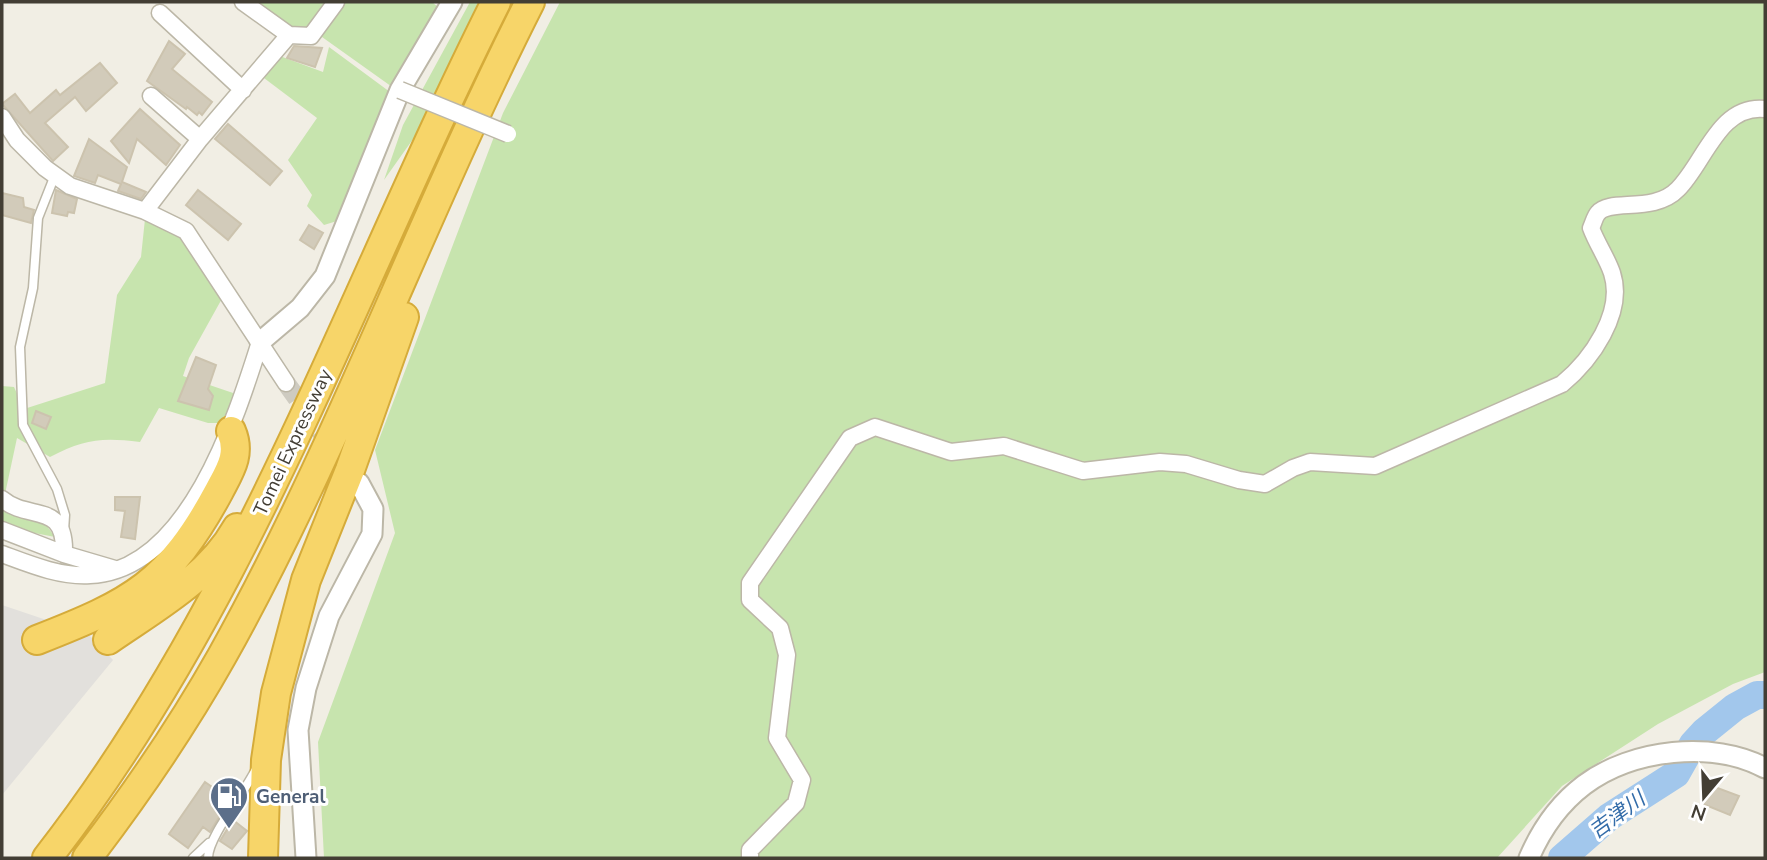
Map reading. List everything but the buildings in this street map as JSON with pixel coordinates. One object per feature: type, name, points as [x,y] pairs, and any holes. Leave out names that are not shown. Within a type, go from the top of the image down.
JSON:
[{"type":"highway","name":"Tomei Expressway","points":[[47,858],[117,765],[191,644],[262,508],[449,96],[496,2]]},
{"type":"highway","name":"Tomei Expressway","points":[[88,858],[130,802],[222,656],[298,508],[469,130],[530,2]]},
{"type":"highway","points":[[263,858],[264,804],[276,693],[306,580],[350,470],[469,130]]},
{"type":"highway","points":[[37,640],[142,617],[188,584],[232,536],[323,377]]},
{"type":"highway","points":[[106,626],[125,603],[156,579],[194,535],[232,465],[236,442],[231,431]]},
{"type":"street","points":[[243,2],[289,35],[311,36],[336,2]]},
{"type":"street","points":[[2,554],[60,572],[90,575],[119,569],[144,554],[180,518],[224,448],[260,342],[300,308],[325,276],[400,90],[452,2]]},
{"type":"street","points":[[160,13],[243,90]]},
{"type":"street","points":[[145,211],[200,139],[289,35]]},
{"type":"street","points":[[400,90],[508,134]]},
{"type":"street","points":[[151,96],[200,139]]},
{"type":"street","points":[[750,858],[750,850],[796,803],[802,780],[777,738],[787,654],[780,628],[750,600],[750,583],[850,438],[875,427],[951,452],[1004,446],[1083,471],[1160,462],[1186,464],[1239,480],[1265,484],[1310,462],[1375,466],[1562,384],[1578,370],[1602,335],[1612,306],[1613,274],[1591,228],[1598,212],[1610,206],[1639,206],[1660,202],[1678,190],[1723,126],[1742,111],[1765,109]]},
{"type":"street","points":[[4,129],[70,187],[145,211],[186,231],[286,383]]},
{"type":"street","points":[[306,858],[298,730],[306,688],[329,616],[372,534],[373,509],[359,483]]},
{"type":"street","points":[[2,499],[44,513],[57,523],[64,537],[64,554]]},
{"type":"street","points":[[2,530],[64,554],[119,569]]},
{"type":"street","points":[[1529,858],[1538,836],[1563,805],[1585,784],[1628,763],[1679,752],[1713,752],[1749,759],[1765,768]]},
{"type":"lane","points":[[55,175],[38,218],[33,288],[20,347],[23,425],[57,489],[65,515],[64,537]]},
{"type":"lane","points":[[193,858],[211,841],[240,800],[271,730]]},
{"type":"lane","points":[[208,858],[211,841]]},
{"type":"green space","points":[[251,2],[326,2],[311,27],[297,31]]},
{"type":"green space","points":[[340,2],[432,2],[439,8],[395,89],[315,32]]},
{"type":"green space","points":[[470,2],[483,2],[418,132],[384,180],[403,125]]},
{"type":"green space","points":[[560,2],[1765,2],[1765,672],[1733,684],[1658,724],[1562,786],[1497,858],[324,858],[318,742],[395,533],[375,450],[503,113]]},
{"type":"green space","points":[[329,47],[390,92],[337,221],[324,225],[307,206],[312,195],[288,160],[317,118],[260,75],[277,55],[323,72]]},
{"type":"green space","points":[[145,219],[179,231],[224,295],[189,358],[183,376],[236,394],[222,423],[208,423],[159,408],[140,442],[94,441],[73,446],[50,457],[17,438],[5,494],[41,518],[55,537],[14,529],[2,523],[2,386],[14,387],[24,409],[105,383],[117,295],[141,257]]},
{"type":"shaded area","points":[[2,605],[88,634],[113,660],[2,795]]},
{"type":"waterway","name":"吉津川","points":[[1562,858],[1609,817],[1676,774],[1693,744],[1735,707],[1757,695],[1765,695]]},
{"type":"tunnel","points":[[286,383],[355,479]]},
{"type":"place","name":"General","points":[[229,830]]}]
